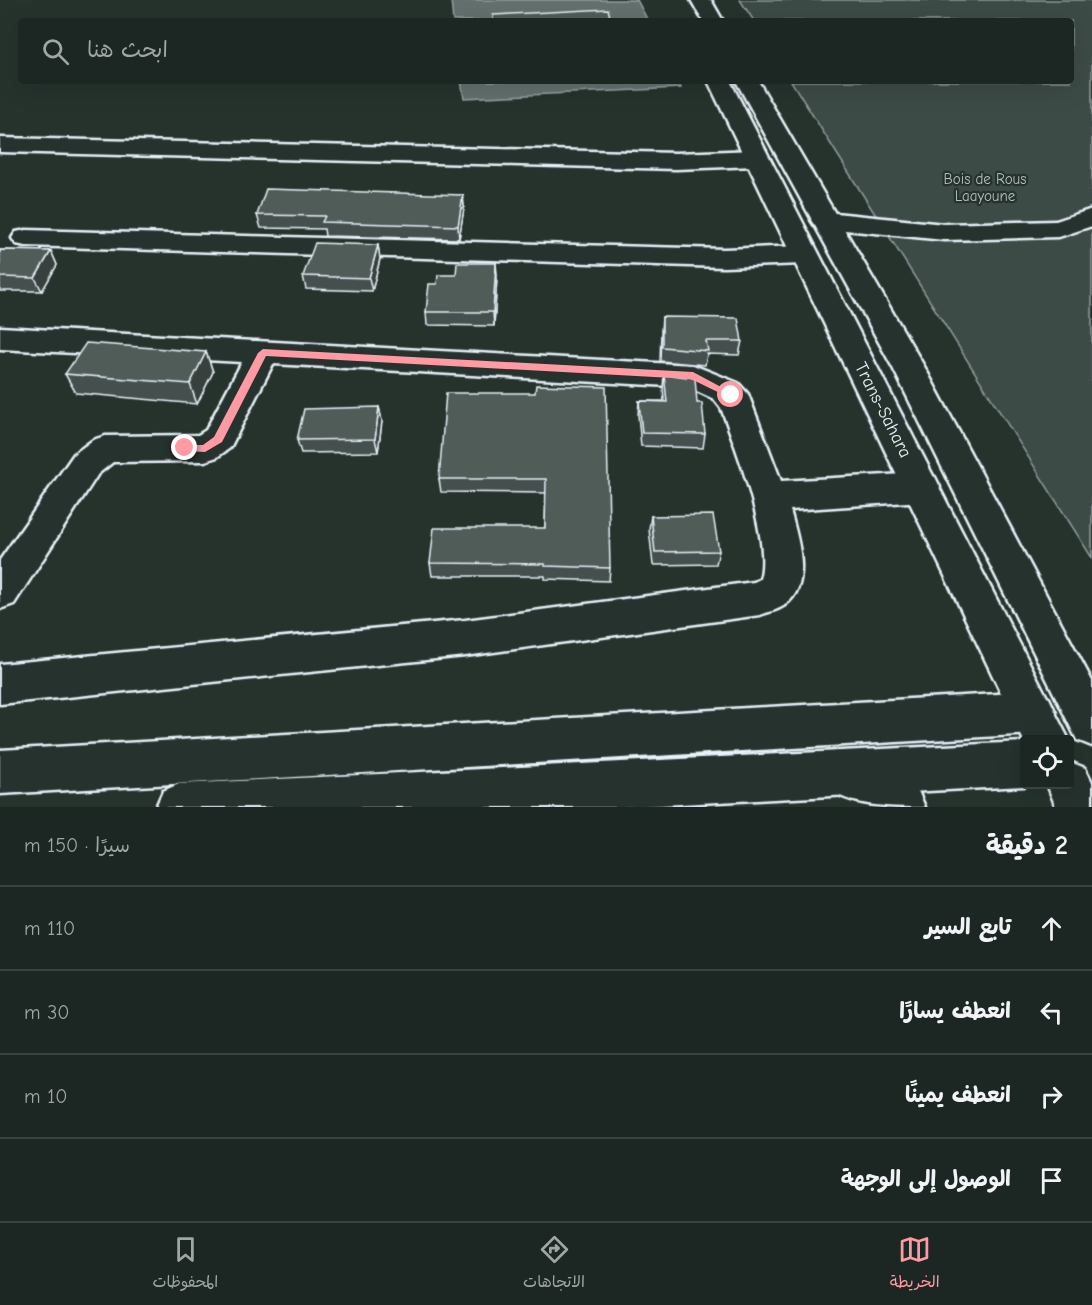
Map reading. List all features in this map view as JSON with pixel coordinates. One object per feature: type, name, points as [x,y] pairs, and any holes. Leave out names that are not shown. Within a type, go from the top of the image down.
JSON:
[{"type":"main road","points":[[681,0],[690,18]]},
{"type":"main road","points":[[701,0],[710,18]]},
{"type":"main road","name":"Trans-Sahara","points":[[721,84],[771,160],[825,220],[909,368],[1092,724]]},
{"type":"main road","name":"Trans-Sahara","points":[[748,84],[804,255],[1040,726]]},
{"type":"main road","points":[[0,145],[676,161],[771,160]]},
{"type":"main road","points":[[825,220],[944,232],[1059,229],[1092,217]]},
{"type":"main road","points":[[26,238],[724,258],[804,255]]},
{"type":"main road","points":[[0,338],[693,376],[731,395],[770,496],[782,572],[778,586],[768,596],[465,638],[0,684]]},
{"type":"main road","points":[[0,592],[86,464],[95,455],[105,449],[205,448],[218,440],[263,353]]},
{"type":"main road","points":[[770,496],[838,494],[922,487]]},
{"type":"main road","points":[[0,772],[1040,726]]},
{"type":"main road","points":[[179,807],[1020,764]]},
{"type":"main road","points":[[837,773],[902,807]]},
{"type":"green space","name":"Bois de Rous Laayoune","points":[[740,0],[1092,0],[1092,558],[793,84],[1074,84],[1074,18],[752,18]]},
{"type":"shaded area","points":[[451,0],[637,0],[646,18],[453,18]]},
{"type":"shaded area","points":[[462,84],[679,84],[681,88],[464,98]]},
{"type":"building","points":[[608,9],[610,18],[493,18],[493,15]]},
{"type":"building","points":[[266,189],[463,195],[458,226],[322,222],[325,216],[257,215]]},
{"type":"building","points":[[315,243],[378,245],[369,278],[303,276]]},
{"type":"building","points":[[0,250],[51,251],[35,278],[0,277]]},
{"type":"building","points":[[457,263],[496,263],[493,312],[426,312],[429,284],[437,284],[438,275],[456,275]]},
{"type":"building","points":[[662,317],[738,318],[742,341],[706,341],[708,351],[662,347]]},
{"type":"building","points":[[86,343],[206,352],[190,384],[65,374]]},
{"type":"building","points":[[664,374],[695,378],[697,403],[702,403],[705,434],[642,433],[639,401],[667,402]]},
{"type":"building","points":[[536,385],[606,387],[610,568],[545,566],[545,564],[430,563],[434,528],[545,528],[546,479],[439,479],[446,393],[535,393]]},
{"type":"building","points":[[379,407],[375,439],[297,440],[304,409]]},
{"type":"building","points":[[713,515],[719,551],[655,552],[651,516]]},
{"type":"route","points":[[185,448],[205,448],[218,440],[263,353],[693,376],[712,383],[731,395]]}]
